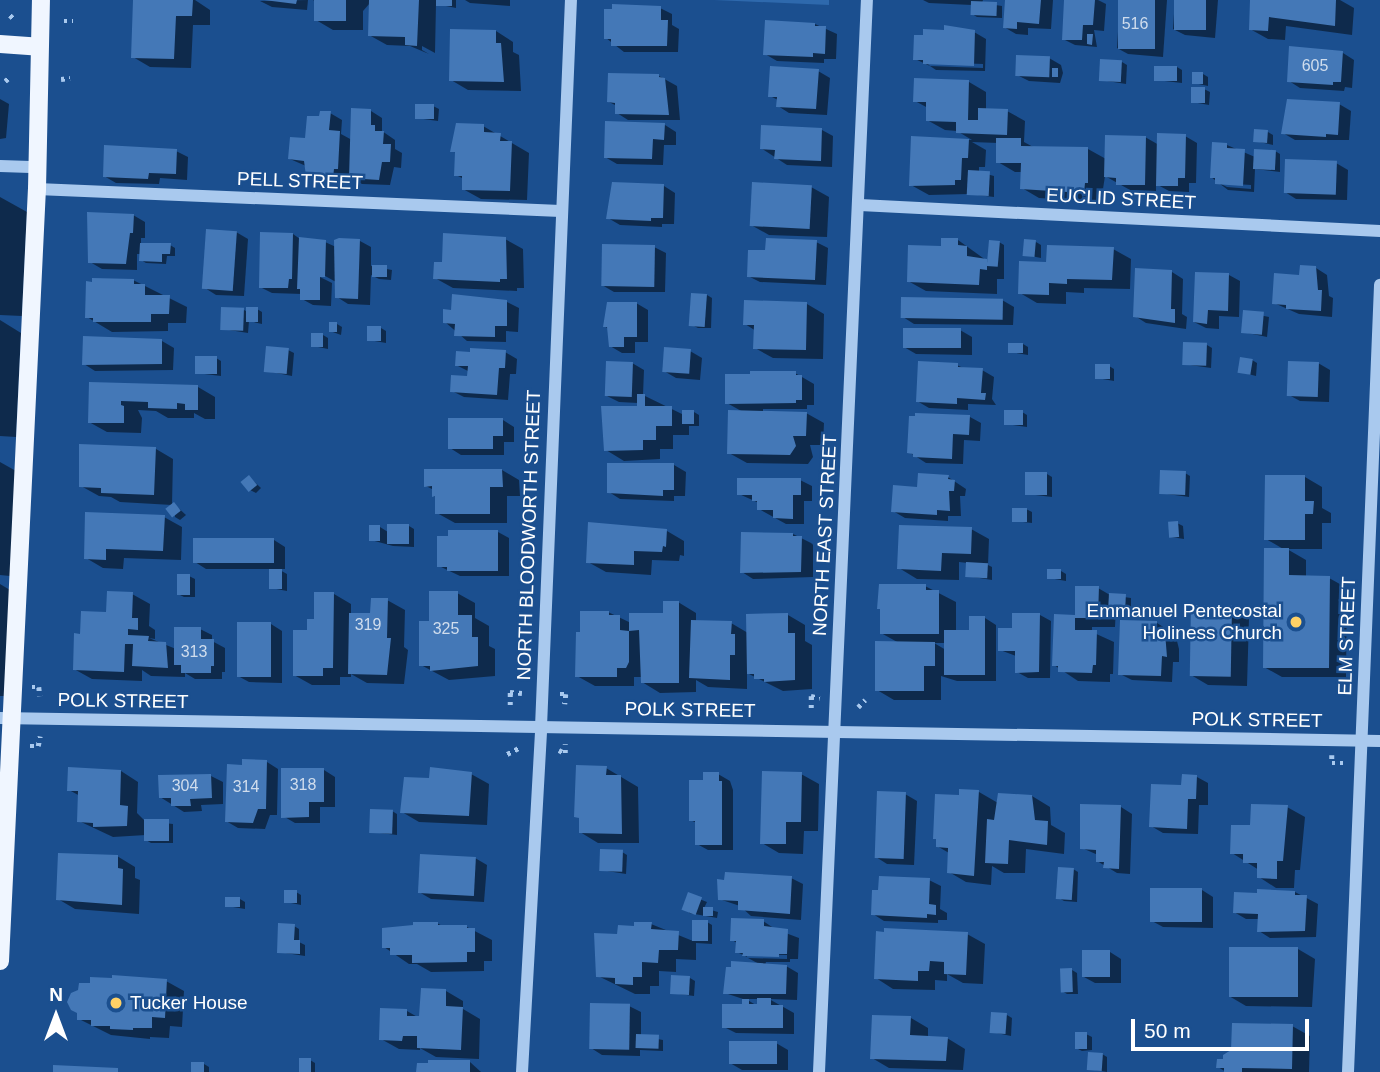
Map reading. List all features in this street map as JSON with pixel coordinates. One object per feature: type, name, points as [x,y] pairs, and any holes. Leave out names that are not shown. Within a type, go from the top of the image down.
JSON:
[{"type":"main road","points":[[0,961],[6,718],[37,189],[41,0]]},
{"type":"main road","points":[[0,44],[39,47]]},
{"type":"street","name":"NORTH BLOODWORTH STREET","points":[[522,1072],[541,727],[571,0]]},
{"type":"street","name":"NORTH EAST STREET","points":[[819,1072],[860,205],[867,0]]},
{"type":"street","points":[[0,166],[38,167]]},
{"type":"street","name":"PELL STREET","points":[[37,189],[561,211]]},
{"type":"street","name":"EUCLID STREET","points":[[860,205],[1380,231]]},
{"type":"street","name":"ELM STREET","points":[[1349,1072],[1380,285]]},
{"type":"street","name":"POLK STREET","points":[[6,718],[1380,741]]},
{"type":"path","points":[[64,21],[73,21]]},
{"type":"path","points":[[61,79],[70,78]]},
{"type":"path","points":[[39,687],[40,696]]},
{"type":"path","points":[[510,705],[510,692],[522,693]]},
{"type":"path","points":[[565,704],[566,694]]},
{"type":"path","points":[[811,696],[811,708]]},
{"type":"path","points":[[858,707],[865,700]]},
{"type":"path","points":[[30,746],[38,746],[40,736]]},
{"type":"path","points":[[509,743],[507,754],[519,748]]},
{"type":"path","points":[[559,750],[565,753],[565,744]]},
{"type":"path","points":[[1332,763],[1343,763]]},
{"type":"shaded area","points":[[714,0],[829,0],[829,5]]},
{"type":"building","points":[[133,0],[193,0],[192,16],[176,16],[174,59],[131,58]]},
{"type":"building","points":[[264,0],[297,0],[296,4]]},
{"type":"building","points":[[314,0],[346,0],[346,21],[314,21]]},
{"type":"building","points":[[369,0],[419,0],[417,46],[405,45],[405,37],[368,36]]},
{"type":"building","points":[[436,0],[452,0],[452,6],[436,6]]},
{"type":"building","points":[[1005,0],[1041,0],[1039,24],[1017,22],[1017,29],[1003,28]]},
{"type":"building","points":[[1064,0],[1095,0],[1093,25],[1083,25],[1082,40],[1062,40]]},
{"type":"building","points":[[1118,0],[1155,0],[1155,49],[1118,49]]},
{"type":"building","points":[[1174,0],[1206,0],[1206,30],[1174,30]]},
{"type":"building","points":[[1250,0],[1336,0],[1335,26],[1269,17],[1268,31],[1249,30]]},
{"type":"building","points":[[971,1],[997,2],[996,16],[971,15]]},
{"type":"building","points":[[612,4],[661,6],[661,20],[668,20],[667,46],[611,46],[611,39],[604,39],[604,9],[612,9]]},
{"type":"building","points":[[765,20],[826,26],[825,54],[813,53],[813,57],[763,55]]},
{"type":"building","points":[[944,25],[975,30],[974,66],[923,64],[923,60],[913,60],[914,35],[923,35],[923,29],[944,30]]},
{"type":"building","points":[[450,29],[496,30],[496,43],[501,43],[504,82],[449,81]]},
{"type":"building","points":[[1087,34],[1093,34],[1092,45],[1087,44]]},
{"type":"building","points":[[1289,46],[1343,51],[1341,82],[1333,82],[1333,85],[1287,82]]},
{"type":"building","points":[[1016,55],[1050,56],[1049,77],[1015,76]]},
{"type":"building","points":[[1100,59],[1122,60],[1121,82],[1099,81]]},
{"type":"building","points":[[770,66],[819,69],[816,109],[776,107],[777,97],[768,97]]},
{"type":"building","points":[[1154,66],[1177,66],[1177,81],[1154,81]]},
{"type":"building","points":[[1052,68],[1058,68],[1058,77],[1052,77]]},
{"type":"building","points":[[1192,72],[1203,72],[1203,84],[1192,84]]},
{"type":"building","points":[[608,73],[659,74],[659,77],[665,78],[669,115],[615,114],[615,103],[607,102]]},
{"type":"building","points":[[914,78],[969,80],[968,120],[978,120],[978,108],[1008,109],[1007,135],[956,133],[956,122],[926,121],[926,102],[913,102]]},
{"type":"building","points":[[1191,87],[1205,87],[1205,103],[1191,103]]},
{"type":"building","points":[[1287,99],[1340,102],[1338,135],[1326,134],[1326,137],[1281,134]]},
{"type":"building","points":[[415,104],[434,104],[434,119],[415,119]]},
{"type":"building","points":[[351,108],[371,109],[371,125],[375,125],[375,131],[384,131],[383,144],[391,144],[390,162],[382,162],[379,180],[349,178]]},
{"type":"building","points":[[320,111],[331,111],[329,130],[340,131],[338,169],[334,169],[333,178],[306,176],[304,161],[288,159],[290,137],[305,138],[307,116],[319,116]]},
{"type":"building","points":[[605,121],[665,123],[664,140],[653,139],[652,159],[604,158]]},
{"type":"building","points":[[456,123],[484,124],[484,132],[501,133],[500,141],[512,141],[510,191],[462,190],[462,176],[454,176],[455,152],[450,152]]},
{"type":"building","points":[[761,125],[822,128],[821,161],[774,159],[775,150],[760,149]]},
{"type":"building","points":[[1254,129],[1268,130],[1267,143],[1253,142]]},
{"type":"building","points":[[1157,133],[1186,134],[1185,178],[1178,178],[1178,186],[1156,186]]},
{"type":"building","points":[[1105,135],[1146,136],[1145,185],[1116,185],[1116,178],[1104,177]]},
{"type":"building","points":[[911,136],[969,139],[968,158],[962,158],[961,180],[955,180],[955,185],[909,186]]},
{"type":"building","points":[[996,138],[1021,138],[1021,146],[1088,147],[1088,183],[1085,183],[1084,193],[1020,189],[1021,163],[996,163]]},
{"type":"building","points":[[1212,142],[1227,143],[1227,148],[1245,149],[1243,186],[1215,184],[1215,178],[1210,178]]},
{"type":"building","points":[[104,145],[177,149],[176,174],[149,173],[148,179],[103,177]]},
{"type":"building","points":[[1254,149],[1276,150],[1275,170],[1253,169]]},
{"type":"building","points":[[1285,159],[1337,161],[1336,195],[1284,193]]},
{"type":"building","points":[[968,170],[990,171],[989,196],[967,195]]},
{"type":"building","points":[[612,182],[664,184],[663,218],[651,218],[651,221],[606,219]]},
{"type":"building","points":[[752,182],[812,185],[810,229],[750,226]]},
{"type":"building","points":[[87,212],[134,214],[126,264],[88,263]]},
{"type":"building","points":[[206,229],[237,231],[233,291],[202,289]]},
{"type":"building","points":[[260,232],[293,233],[292,279],[289,279],[288,288],[259,288]]},
{"type":"building","points":[[443,233],[506,237],[507,279],[500,279],[500,282],[433,279],[434,262],[442,262]]},
{"type":"building","points":[[299,237],[326,240],[325,277],[320,277],[320,300],[300,300],[300,289],[297,289]]},
{"type":"building","points":[[766,238],[817,240],[815,280],[747,277],[748,250],[765,250]]},
{"type":"building","points":[[941,238],[958,238],[958,245],[967,246],[967,256],[987,259],[987,270],[980,269],[979,285],[907,282],[908,245],[941,246]]},
{"type":"building","points":[[360,239],[358,299],[335,298],[334,240]]},
{"type":"building","points":[[1024,239],[1036,240],[1034,257],[1023,256]]},
{"type":"building","points":[[989,240],[1000,241],[998,267],[987,266]]},
{"type":"building","points":[[140,243],[171,243],[170,254],[162,254],[162,262],[139,261]]},
{"type":"building","points":[[602,244],[655,245],[654,287],[601,286]]},
{"type":"building","points":[[1047,245],[1114,247],[1112,280],[1067,279],[1067,284],[1049,283],[1049,295],[1018,294],[1019,261],[1046,262]]},
{"type":"building","points":[[372,265],[387,265],[387,277],[372,277]]},
{"type":"building","points":[[1300,265],[1316,266],[1318,290],[1322,290],[1321,311],[1286,309],[1286,305],[1272,304],[1274,273],[1299,275]]},
{"type":"building","points":[[1135,268],[1172,270],[1171,309],[1175,309],[1175,323],[1133,317]]},
{"type":"building","points":[[1195,272],[1229,273],[1228,311],[1208,310],[1207,324],[1193,322]]},
{"type":"building","points":[[92,278],[134,279],[134,284],[145,284],[145,295],[170,295],[169,314],[151,314],[151,322],[93,322],[93,318],[85,318],[86,281],[92,282]]},
{"type":"building","points":[[691,293],[707,294],[705,327],[689,326]]},
{"type":"building","points":[[452,294],[507,300],[507,326],[495,326],[495,337],[454,336],[455,324],[443,323],[443,309],[451,310]]},
{"type":"building","points":[[901,297],[1003,299],[1003,320],[901,318]]},
{"type":"building","points":[[744,300],[807,302],[806,350],[753,349],[754,325],[743,325]]},
{"type":"building","points":[[607,302],[637,302],[637,337],[624,337],[624,347],[609,347],[607,327],[603,327]]},
{"type":"building","points":[[221,307],[244,308],[243,331],[220,330]]},
{"type":"building","points":[[246,307],[258,307],[258,322],[246,322]]},
{"type":"building","points":[[1243,310],[1264,312],[1262,335],[1241,333]]},
{"type":"building","points":[[329,322],[337,322],[337,332],[329,332]]},
{"type":"building","points":[[367,326],[381,326],[381,341],[367,341]]},
{"type":"building","points":[[903,328],[961,328],[961,348],[903,348]]},
{"type":"building","points":[[311,333],[323,333],[323,347],[311,347]]},
{"type":"building","points":[[83,336],[162,339],[162,364],[82,365]]},
{"type":"building","points":[[1183,342],[1207,343],[1206,366],[1182,365]]},
{"type":"building","points":[[1008,343],[1023,343],[1023,353],[1008,353]]},
{"type":"building","points":[[266,346],[289,348],[287,374],[264,372]]},
{"type":"building","points":[[664,347],[691,349],[689,374],[662,372]]},
{"type":"building","points":[[470,348],[506,350],[505,368],[499,368],[497,395],[450,392],[451,375],[467,376],[468,366],[455,366],[456,351],[470,352]]},
{"type":"building","points":[[195,356],[217,356],[217,374],[195,374]]},
{"type":"building","points":[[1240,357],[1253,359],[1250,375],[1237,373]]},
{"type":"building","points":[[606,361],[633,362],[632,397],[605,396]]},
{"type":"building","points":[[918,361],[958,363],[958,367],[983,368],[981,393],[986,393],[985,400],[957,398],[957,404],[916,402]]},
{"type":"building","points":[[1288,361],[1319,362],[1318,397],[1287,396]]},
{"type":"building","points":[[1095,364],[1110,364],[1110,379],[1095,379]]},
{"type":"building","points":[[750,371],[796,371],[796,375],[802,375],[802,400],[796,400],[796,403],[725,404],[725,374],[750,374]]},
{"type":"building","points":[[89,382],[198,385],[198,410],[185,410],[185,404],[177,403],[177,409],[148,408],[148,402],[121,401],[124,406],[124,423],[88,423]]},
{"type":"building","points":[[637,394],[645,394],[645,406],[672,406],[672,426],[656,426],[656,440],[643,440],[643,450],[604,451],[601,406],[637,406]]},
{"type":"building","points":[[682,410],[694,410],[694,424],[682,424]]},
{"type":"building","points":[[728,410],[807,412],[806,436],[793,436],[796,446],[790,455],[727,454]]},
{"type":"building","points":[[1004,410],[1023,410],[1023,425],[1004,425]]},
{"type":"building","points":[[915,413],[970,415],[969,435],[953,434],[952,459],[913,457],[913,454],[907,453],[909,416],[915,416]]},
{"type":"building","points":[[448,418],[503,418],[503,436],[493,436],[493,449],[448,449]]},
{"type":"building","points":[[79,444],[156,447],[154,495],[101,493],[101,488],[79,487]]},
{"type":"building","points":[[607,463],[674,463],[674,490],[663,490],[663,496],[607,493]]},
{"type":"building","points":[[424,469],[502,469],[503,487],[490,487],[490,514],[435,514],[432,486],[424,487]]},
{"type":"building","points":[[1160,470],[1186,471],[1185,495],[1159,494]]},
{"type":"building","points":[[1025,472],[1047,472],[1047,495],[1025,495]]},
{"type":"building","points":[[918,473],[949,475],[948,479],[955,480],[954,491],[949,491],[950,511],[937,510],[937,515],[891,512],[893,485],[917,487]]},
{"type":"building","points":[[249,475],[257,485],[249,492],[240,482]]},
{"type":"building","points":[[1265,475],[1305,475],[1305,501],[1314,501],[1313,514],[1305,514],[1305,540],[1264,540]]},
{"type":"building","points":[[737,478],[801,478],[801,495],[793,495],[793,519],[773,518],[773,510],[757,510],[757,501],[752,501],[752,495],[737,495]]},
{"type":"building","points":[[174,502],[181,511],[172,517],[165,509]]},
{"type":"building","points":[[1012,508],[1027,508],[1027,522],[1012,522]]},
{"type":"building","points":[[85,512],[165,515],[163,551],[106,549],[106,560],[84,559]]},
{"type":"building","points":[[1178,521],[1179,537],[1169,538],[1168,522]]},
{"type":"building","points":[[588,522],[667,529],[666,547],[663,546],[662,552],[634,551],[634,565],[586,563]]},
{"type":"building","points":[[387,524],[409,524],[409,544],[387,544]]},
{"type":"building","points":[[369,525],[380,525],[380,541],[369,541]]},
{"type":"building","points":[[899,525],[972,527],[971,554],[942,553],[941,571],[897,569]]},
{"type":"building","points":[[448,530],[498,530],[498,571],[447,571],[447,567],[437,567],[437,536],[448,536]]},
{"type":"building","points":[[741,532],[793,533],[793,536],[802,536],[801,572],[740,573]]},
{"type":"building","points":[[193,538],[274,538],[274,563],[193,563]]},
{"type":"building","name":"Emmanuel Pentecostal Holiness Church","points":[[1264,548],[1289,548],[1289,575],[1330,576],[1329,668],[1263,668]]},
{"type":"building","points":[[966,562],[988,563],[987,578],[965,577]]},
{"type":"building","points":[[269,569],[282,569],[282,589],[269,589]]},
{"type":"building","points":[[1047,569],[1061,569],[1061,579],[1047,579]]},
{"type":"building","points":[[177,574],[190,574],[190,595],[177,595]]},
{"type":"building","points":[[879,584],[926,584],[926,590],[939,590],[939,634],[880,634],[880,609],[877,609]]},
{"type":"building","points":[[1075,586],[1099,586],[1098,618],[1075,618],[1075,630],[1097,630],[1096,665],[1093,665],[1092,673],[1058,672],[1058,666],[1052,666],[1054,614],[1075,615]]},
{"type":"building","points":[[107,591],[133,592],[132,618],[138,618],[138,630],[128,629],[128,635],[149,636],[148,641],[166,642],[168,668],[132,666],[133,644],[125,644],[124,672],[73,670],[74,633],[80,634],[81,611],[106,612]]},
{"type":"building","points":[[429,591],[458,591],[458,615],[472,615],[472,637],[478,637],[478,666],[430,671],[430,666],[419,666],[419,621],[429,621]]},
{"type":"building","points":[[314,592],[334,592],[333,668],[323,668],[323,676],[293,676],[293,630],[307,630],[307,619],[314,619]]},
{"type":"building","points":[[1109,593],[1126,594],[1125,606],[1108,605]]},
{"type":"building","points":[[371,598],[388,598],[387,638],[391,638],[387,675],[348,674],[349,613],[370,613]]},
{"type":"building","points":[[663,601],[679,601],[679,683],[641,683],[639,630],[629,631],[629,613],[663,613]]},
{"type":"building","points":[[1191,605],[1232,606],[1231,677],[1190,676]]},
{"type":"building","points":[[580,611],[609,611],[609,615],[620,615],[620,630],[629,631],[629,662],[626,668],[617,668],[617,677],[575,677],[576,632],[580,632]]},
{"type":"building","points":[[788,613],[788,633],[795,633],[795,680],[764,682],[764,679],[754,679],[754,674],[747,674],[746,614]]},
{"type":"building","points":[[1012,613],[1040,613],[1039,672],[1015,673],[1015,651],[998,651],[998,628],[1012,628]]},
{"type":"building","points":[[969,616],[985,616],[985,675],[944,675],[944,630],[969,630]]},
{"type":"building","points":[[691,620],[732,621],[731,634],[735,634],[735,655],[730,655],[730,680],[689,678]]},
{"type":"building","points":[[1120,620],[1157,621],[1157,632],[1165,632],[1167,657],[1162,656],[1161,676],[1118,675]]},
{"type":"building","points":[[237,622],[271,622],[271,677],[237,677]]},
{"type":"building","points":[[174,627],[201,627],[201,639],[214,639],[214,666],[211,666],[211,673],[181,673],[181,665],[174,665]]},
{"type":"building","points":[[875,641],[935,642],[935,666],[924,666],[924,691],[875,691]]},
{"type":"building","points":[[242,759],[267,760],[266,809],[258,809],[253,823],[225,822],[227,764],[242,765]]},
{"type":"building","points":[[576,765],[607,766],[606,775],[621,775],[622,834],[579,833],[579,818],[574,817]]},
{"type":"building","points":[[68,767],[121,770],[120,805],[128,806],[127,826],[93,827],[93,823],[77,822],[78,791],[67,791]]},
{"type":"building","points":[[430,767],[472,772],[469,816],[400,813],[404,777],[429,778]]},
{"type":"building","points":[[281,768],[324,768],[324,802],[309,802],[309,817],[281,818]]},
{"type":"building","points":[[762,771],[802,772],[801,822],[786,822],[786,844],[760,844]]},
{"type":"building","points":[[703,772],[719,772],[719,781],[722,781],[722,845],[695,845],[695,821],[689,821],[689,780],[703,780]]},
{"type":"building","points":[[211,774],[212,798],[190,799],[191,806],[171,806],[171,798],[159,798],[158,775]]},
{"type":"building","points":[[1182,774],[1197,775],[1196,799],[1188,799],[1187,829],[1149,827],[1151,784],[1181,785]]},
{"type":"building","points":[[959,789],[979,790],[974,876],[947,873],[948,848],[936,847],[936,839],[933,839],[935,794],[959,795]]},
{"type":"building","points":[[877,791],[906,792],[904,859],[875,858]]},
{"type":"building","points":[[998,793],[1032,795],[1035,820],[1048,821],[1047,845],[1009,840],[1008,864],[985,863],[987,819],[994,820]]},
{"type":"building","points":[[1080,804],[1121,805],[1119,869],[1103,868],[1104,862],[1096,862],[1096,850],[1080,849]]},
{"type":"building","points":[[1251,804],[1288,805],[1283,861],[1277,861],[1277,879],[1257,878],[1257,863],[1243,863],[1243,854],[1230,854],[1231,825],[1250,825]]},
{"type":"building","points":[[370,809],[393,810],[392,834],[369,833]]},
{"type":"building","points":[[144,819],[169,819],[169,841],[144,841]]},
{"type":"building","points":[[600,849],[623,850],[622,872],[599,871]]},
{"type":"building","points":[[58,853],[118,855],[118,868],[123,869],[122,905],[56,900]]},
{"type":"building","points":[[420,854],[476,857],[474,896],[418,893]]},
{"type":"building","points":[[1058,867],[1074,868],[1072,900],[1056,899]]},
{"type":"building","points":[[725,872],[792,876],[790,914],[738,910],[738,901],[718,900],[717,879],[724,880]]},
{"type":"building","points":[[879,876],[930,878],[929,904],[936,905],[936,915],[927,914],[927,918],[871,915],[872,890],[878,890]]},
{"type":"building","points":[[1150,888],[1202,888],[1202,922],[1150,922]]},
{"type":"building","points":[[1257,889],[1295,891],[1295,895],[1307,895],[1305,931],[1257,932],[1258,914],[1233,913],[1234,892],[1257,893]]},
{"type":"building","points":[[284,890],[297,890],[297,903],[284,903]]},
{"type":"building","points":[[688,892],[702,897],[696,915],[682,910]]},
{"type":"building","points":[[225,897],[240,897],[240,907],[225,907]]},
{"type":"building","points":[[703,907],[713,907],[713,916],[703,916]]},
{"type":"building","points":[[731,918],[764,919],[764,926],[788,929],[787,954],[779,954],[779,957],[742,956],[743,953],[735,953],[736,941],[730,941]]},
{"type":"building","points":[[692,920],[708,920],[708,941],[692,941]]},
{"type":"building","points":[[413,922],[438,922],[438,925],[467,925],[467,928],[475,928],[475,952],[467,952],[467,962],[412,963],[412,955],[390,955],[390,948],[382,948],[382,928],[413,925]]},
{"type":"building","points":[[634,922],[652,922],[651,929],[679,931],[678,950],[659,950],[658,963],[642,962],[642,977],[633,977],[633,985],[615,984],[615,978],[596,977],[594,933],[617,934],[618,925],[634,926]]},
{"type":"building","points":[[278,923],[295,924],[294,940],[300,940],[300,954],[277,953]]},
{"type":"building","points":[[884,928],[968,932],[966,975],[944,974],[944,962],[930,961],[929,971],[918,971],[918,981],[874,979],[876,931],[884,932]]},
{"type":"building","points":[[1229,947],[1298,947],[1298,997],[1229,997]]},
{"type":"building","points":[[1082,950],[1110,950],[1110,977],[1082,977]]},
{"type":"building","points":[[731,961],[787,965],[786,994],[723,994],[726,967],[731,967]]},
{"type":"building","points":[[1060,968],[1072,968],[1073,992],[1061,992]]},
{"type":"building","name":"Tucker House","points":[[112,975],[167,979],[165,1018],[152,1017],[152,1028],[133,1030],[91,1026],[91,1020],[77,1020],[77,1013],[71,1010],[67,1002],[71,993],[78,990],[79,983],[90,983],[90,977],[112,978]]},
{"type":"building","points":[[671,975],[690,976],[689,995],[670,994]]},
{"type":"building","points":[[421,988],[446,989],[446,1006],[463,1007],[461,1050],[417,1048],[417,1036],[403,1036],[402,1041],[379,1040],[380,1008],[407,1009],[407,1016],[419,1016]]},
{"type":"building","points":[[757,998],[771,998],[771,1005],[783,1005],[783,1028],[722,1028],[722,1004],[742,1004],[742,999],[749,999],[749,1004],[757,1004]]},
{"type":"building","points":[[590,1003],[630,1004],[629,1050],[589,1049]]},
{"type":"building","points":[[991,1012],[1007,1013],[1005,1034],[990,1033]]},
{"type":"building","points":[[872,1015],[911,1016],[910,1035],[948,1037],[946,1061],[870,1059]]},
{"type":"building","points":[[1232,1023],[1293,1024],[1292,1069],[1242,1068],[1242,1072],[1224,1072],[1224,1068],[1216,1068],[1217,1059],[1223,1059],[1223,1055],[1231,1050]]},
{"type":"building","points":[[1075,1032],[1087,1032],[1087,1049],[1075,1049]]},
{"type":"building","points":[[636,1034],[659,1035],[658,1049],[636,1048]]},
{"type":"building","points":[[729,1041],[777,1041],[777,1064],[729,1064]]},
{"type":"building","points":[[1088,1052],[1103,1053],[1102,1071],[1087,1070]]},
{"type":"building","points":[[299,1058],[311,1058],[311,1072],[299,1072]]},
{"type":"building","points":[[428,1060],[470,1060],[470,1072],[416,1072],[417,1063],[428,1063]]},
{"type":"building","points":[[191,1062],[204,1062],[204,1072],[191,1072]]},
{"type":"building","points":[[53,1065],[118,1068],[118,1072],[53,1072]]},
{"type":"place","name":"Emmanuel Pentecostal Holiness Church","points":[[1296,622]]},
{"type":"place","name":"Tucker House","points":[[116,1003]]}]
